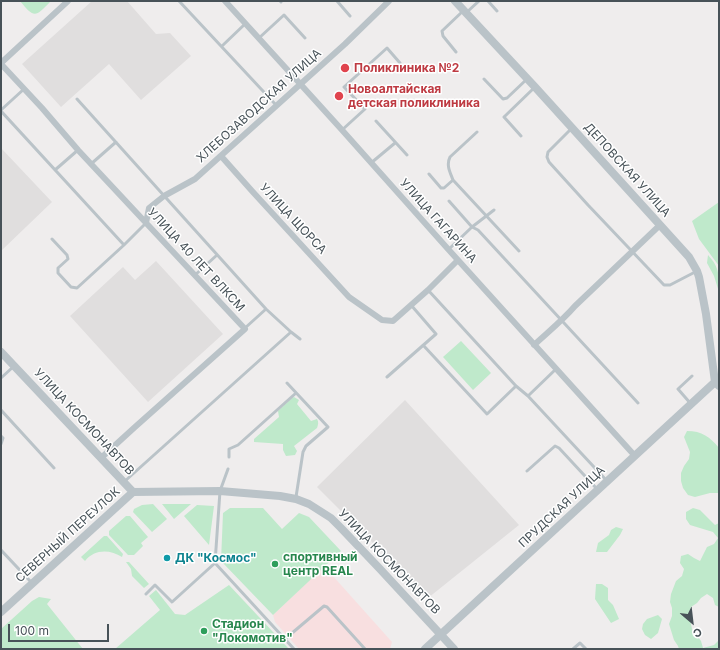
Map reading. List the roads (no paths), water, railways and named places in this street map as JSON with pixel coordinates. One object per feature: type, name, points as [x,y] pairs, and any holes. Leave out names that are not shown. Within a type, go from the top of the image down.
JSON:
[{"type":"street","points":[[1,64],[68,1]]},
{"type":"street","name":"УЛИЦА ГАГАРИНА","points":[[225,1],[635,456]]},
{"type":"street","name":"ХЛЕБОЗАВОДСКАЯ УЛИЦА","points":[[146,223],[149,208],[164,196],[195,179],[345,44],[389,1]]},
{"type":"street","name":"ДЕПОВСКАЯ УЛИЦА","points":[[455,1],[689,257],[699,277],[717,384]]},
{"type":"street","name":"УЛИЦА 40 ЛЕТ ВЛКСМ","points":[[1,64],[78,150],[245,328],[101,458]]},
{"type":"street","name":"УЛИЦА ЩОРСА","points":[[221,156],[349,297],[382,320],[393,321],[428,290],[458,260]]},
{"type":"street","points":[[534,345],[551,328],[562,320],[660,225]]},
{"type":"street","name":"УЛИЦА КОСМОНАВТОВ","points":[[1,352],[133,492],[220,491],[262,494],[296,499],[309,504],[330,518],[380,569],[454,649]]},
{"type":"street","name":"ПРУДСКАЯ УЛИЦА","points":[[425,649],[691,404],[717,384]]},
{"type":"street","name":"СЕВЕРНЫЙ ПЕРЕУЛОК","points":[[1,612],[133,492]]},
{"type":"lane","points":[[179,1],[276,105]]},
{"type":"lane","points":[[337,1],[350,16]]},
{"type":"lane","points":[[456,52],[443,36],[442,31],[479,1]]},
{"type":"lane","points":[[488,1],[497,11]]},
{"type":"lane","points":[[259,38],[284,15],[306,38]]},
{"type":"lane","points":[[222,46],[246,24]]},
{"type":"lane","points":[[342,130],[365,109],[344,87],[386,48],[400,63]]},
{"type":"lane","points":[[484,79],[502,100],[507,98],[527,79]]},
{"type":"lane","points":[[521,136],[504,117],[535,87]]},
{"type":"lane","points":[[24,89],[1,110],[124,246]]},
{"type":"lane","points":[[77,99],[266,309],[300,339]]},
{"type":"lane","points":[[376,121],[407,156]]},
{"type":"lane","points":[[572,128],[548,152],[547,157],[549,162],[664,284],[670,285],[697,271]]},
{"type":"lane","points":[[477,132],[450,157],[448,160],[449,171],[453,180],[519,251]]},
{"type":"lane","points":[[91,164],[116,142]]},
{"type":"lane","points":[[371,163],[395,143]]},
{"type":"lane","points":[[55,170],[78,150]]},
{"type":"lane","points":[[429,174],[441,188],[444,188],[453,180]]},
{"type":"lane","points":[[449,201],[472,227],[478,230],[638,403]]},
{"type":"lane","points":[[448,249],[472,227],[494,210]]},
{"type":"lane","points":[[52,239],[68,258],[58,268],[58,273],[71,287],[77,288],[124,246],[146,223]]},
{"type":"lane","points":[[195,275],[217,255]]},
{"type":"lane","points":[[428,290],[516,386],[528,396],[607,481]]},
{"type":"lane","points":[[387,377],[436,334],[411,305]]},
{"type":"lane","points":[[245,328],[266,309]]},
{"type":"lane","points":[[124,482],[291,332]]},
{"type":"lane","points":[[423,345],[487,414],[516,386]]},
{"type":"lane","points":[[1,378],[14,366]]},
{"type":"lane","points":[[528,396],[556,369]]},
{"type":"lane","points":[[691,404],[678,389],[692,376]]},
{"type":"lane","points":[[287,383],[328,427],[306,446],[303,452],[296,499]]},
{"type":"lane","points":[[229,457],[229,449],[238,445],[296,393]]},
{"type":"lane","points":[[1,410],[54,468]]},
{"type":"lane","points":[[1,436],[3,438],[1,444]]},
{"type":"lane","points":[[527,471],[555,446],[559,448],[598,490]]},
{"type":"lane","points":[[146,594],[155,585],[172,602],[216,563],[220,491],[228,469]]},
{"type":"lane","points":[[1,550],[32,584]]},
{"type":"lane","points":[[216,563],[294,649]]},
{"type":"lane","points":[[285,639],[324,606],[327,607],[365,649]]},
{"type":"lane","points":[[574,649],[580,643],[586,649]]},
{"type":"place","name":"Поликлиника №2","points":[[345,68]]},
{"type":"place","name":"Новоалтайская детская поликлиника","points":[[339,96]]},
{"type":"place","name":"ДК \"Космос\"","points":[[167,558]]},
{"type":"place","name":"спортивный центр REAL","points":[[275,564]]},
{"type":"place","name":"Стадион \"Локомотив\"","points":[[204,631]]}]
